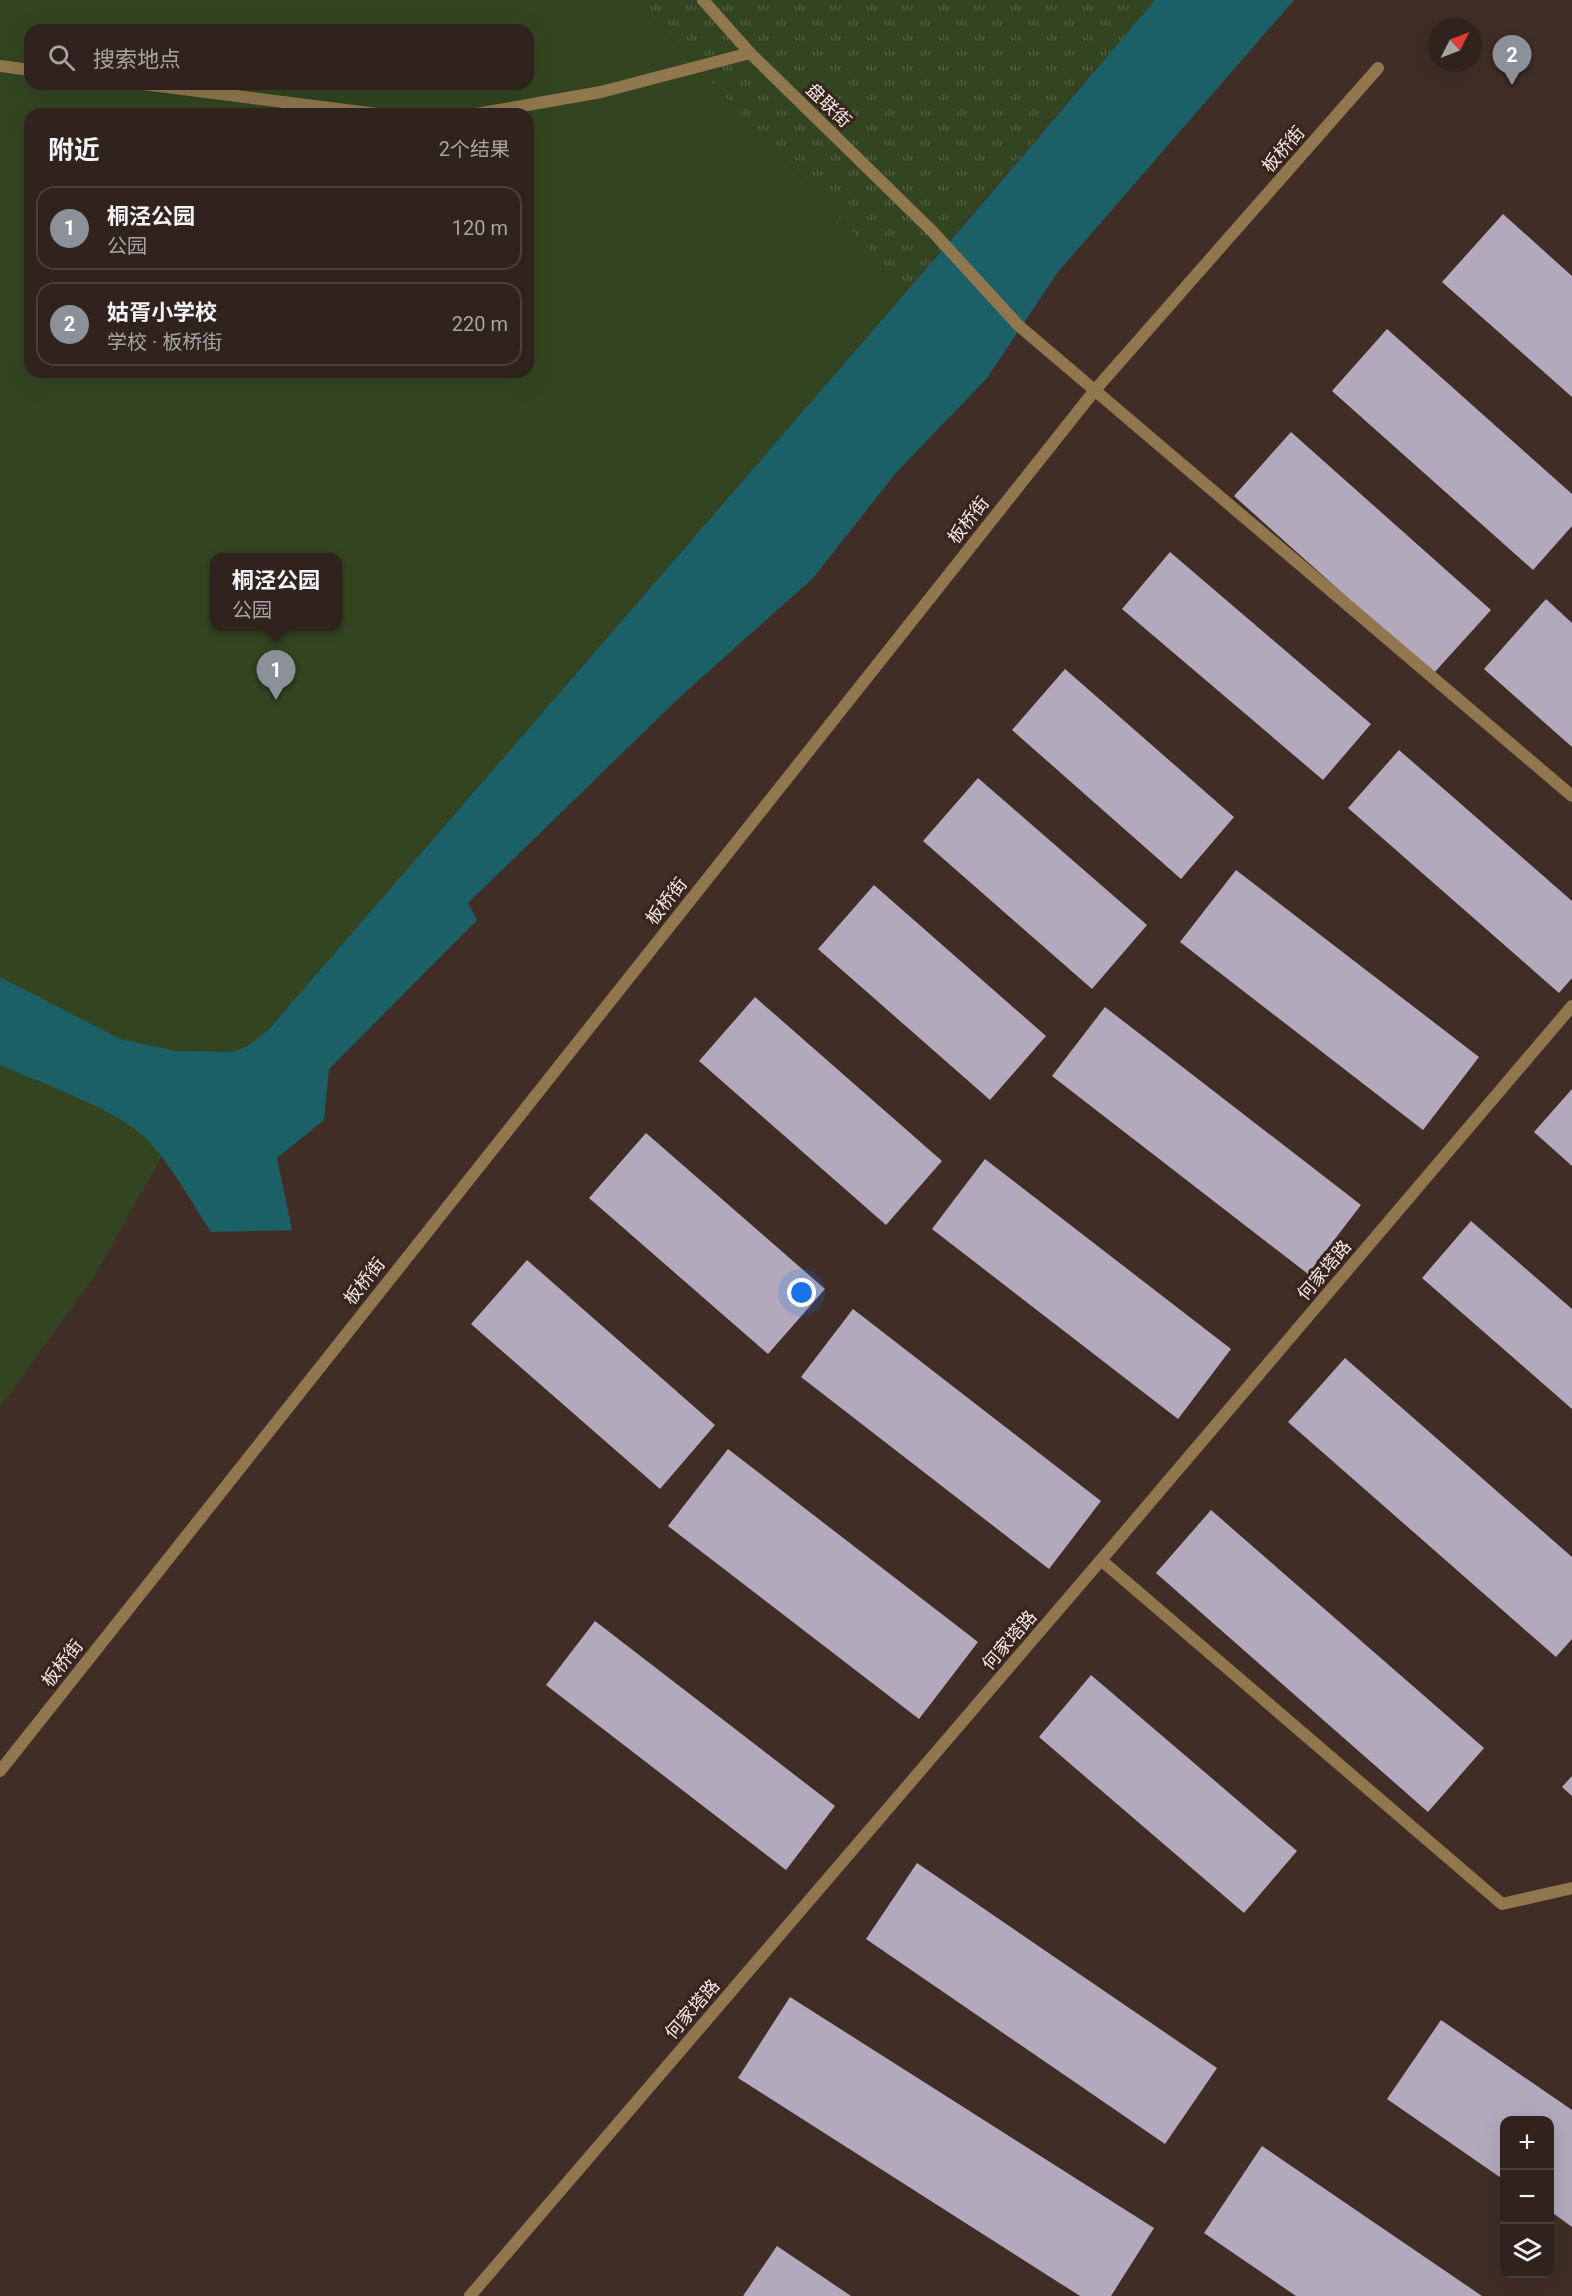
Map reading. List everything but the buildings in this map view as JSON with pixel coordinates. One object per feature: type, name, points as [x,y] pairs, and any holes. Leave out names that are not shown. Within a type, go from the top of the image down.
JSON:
[{"type":"street","name":"盘联街","points":[[703,0],[750,53],[933,232],[1018,325],[1572,796]]},
{"type":"street","points":[[510,108],[601,92],[750,53]]},
{"type":"street","points":[[0,66],[24,69]]},
{"type":"street","name":"板桥街","points":[[0,1771],[1095,390],[1378,68]]},
{"type":"street","points":[[189,90],[330,108]]},
{"type":"street","name":"何家塔路","points":[[470,2296],[1572,1006]]},
{"type":"street","points":[[1101,1560],[1502,1904],[1572,1888]]},
{"type":"green space","points":[[0,0],[630,0],[674,42],[907,290],[269,1029],[161,1158],[93,1278],[0,1407]]},
{"type":"green space","points":[[630,0],[1155,0],[907,290],[674,42]]},
{"type":"water","points":[[1155,0],[1294,0],[1058,272],[987,378],[895,474],[813,578],[680,697],[468,903],[477,920],[329,1069],[324,1120],[277,1158],[292,1230],[211,1232],[170,1167],[141,1134],[93,1105],[0,1065],[0,977],[120,1039],[176,1051],[233,1052],[248,1046],[269,1029],[975,212]]},
{"type":"place","name":"姑胥小学校","points":[[1512,85]]},
{"type":"place","name":"桐泾公园","points":[[276,700]]}]
